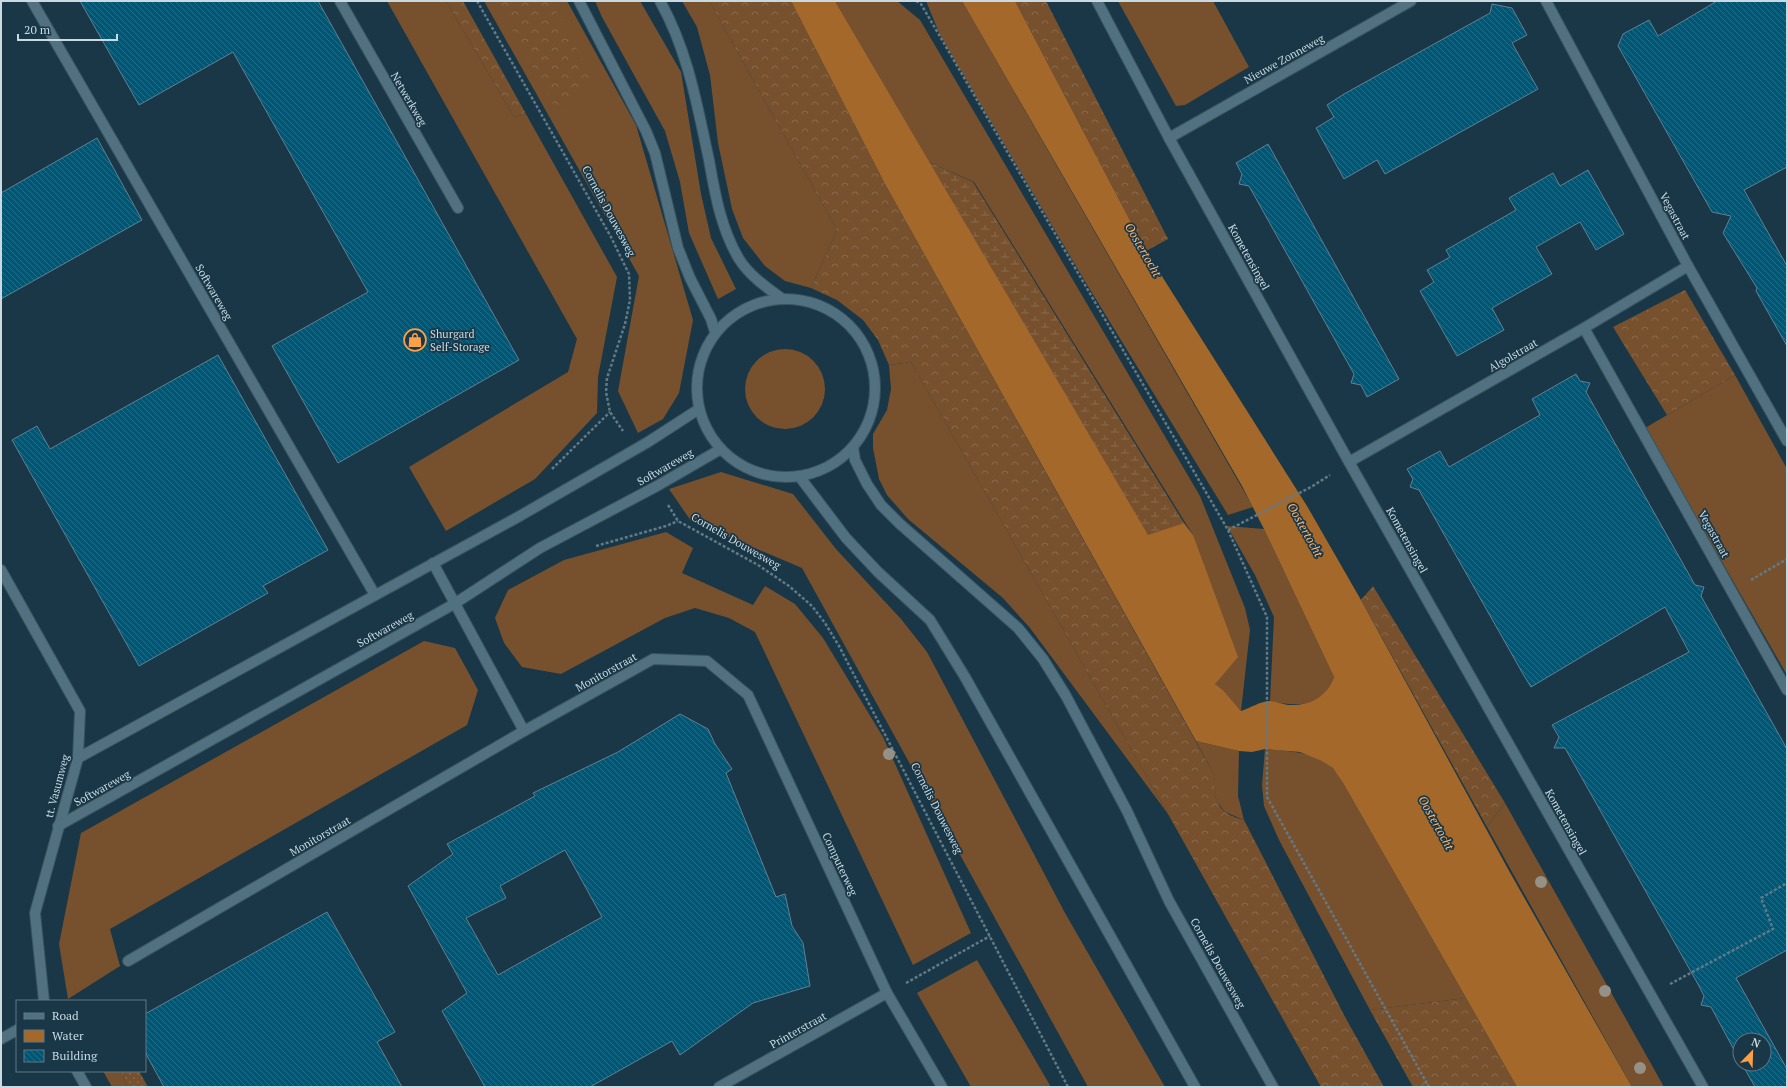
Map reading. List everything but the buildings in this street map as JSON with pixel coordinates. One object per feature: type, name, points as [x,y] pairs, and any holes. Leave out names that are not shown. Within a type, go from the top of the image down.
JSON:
[{"type":"street","name":"Softwareweg","points":[[32,1],[375,595]]},
{"type":"street","name":"Netwerkweg","points":[[340,1],[458,208]]},
{"type":"street","points":[[579,1],[646,131],[655,153],[678,248],[690,278],[711,319],[715,332]]},
{"type":"street","points":[[660,1],[675,29],[685,56],[695,92],[721,217],[728,237],[740,260],[756,279],[781,298]]},
{"type":"street","name":"Kometensingel","points":[[1097,1],[1169,138],[1349,462],[1703,1087]]},
{"type":"street","name":"Nieuwe Zonneweg","points":[[1169,138],[1411,1]]},
{"type":"street","name":"Vegastraat","points":[[1546,1],[1688,266],[1787,441]]},
{"type":"street","name":"Algolstraat","points":[[1349,462],[1584,328],[1688,266]]},
{"type":"street","points":[[781,298],[807,301],[831,311],[852,327],[866,349],[874,374],[874,400],[867,425],[853,447],[832,463],[799,476],[785,477],[761,474],[739,464],[721,449],[707,431],[699,410],[696,393],[696,377],[700,362],[706,346],[715,332],[730,319],[746,309],[763,302],[781,298]]},
{"type":"street","name":"Vegastraat","points":[[1584,328],[1787,690]]},
{"type":"street","points":[[78,758],[518,517],[699,410]]},
{"type":"street","name":"Cornelis Douwesweg","points":[[853,447],[855,460],[866,484],[881,505],[900,524],[1018,628],[1042,659],[1066,696],[1127,811],[1169,901],[1274,1087]]},
{"type":"street","name":"Softwareweg","points":[[58,826],[454,604],[540,548],[657,486],[721,449]]},
{"type":"street","points":[[799,476],[846,538],[878,572],[934,625],[969,684],[1195,1087]]},
{"type":"street","points":[[433,563],[524,731]]},
{"type":"street","name":"tt. Vasumweg","points":[[1,570],[80,711],[78,758],[35,913],[44,1000]]},
{"type":"street","name":"Monitorstraat","points":[[128,961],[524,731],[653,660],[707,661]]},
{"type":"street","name":"Computerweg","points":[[707,661],[748,695],[887,993],[942,1087]]},
{"type":"street","name":"Printerstraat","points":[[719,1087],[887,993]]},
{"type":"street","points":[[1,1039],[16,1031]]},
{"type":"street","points":[[78,1072],[86,1087]]},
{"type":"path","name":"Cornelis Douwesweg","points":[[477,1],[611,237],[629,274],[630,300],[625,324],[607,378],[606,392],[610,412],[635,449]]},
{"type":"path","points":[[916,1],[921,4],[1228,530],[1267,617],[1267,797],[1428,1087]]},
{"type":"path","points":[[551,471],[610,412]]},
{"type":"path","name":"Cornelis Douwesweg","points":[[657,486],[678,521],[758,565],[783,582],[812,606],[825,623],[839,646],[1068,1087]]},
{"type":"path","points":[[1228,530],[1252,519],[1310,487]]},
{"type":"path","points":[[592,547],[666,526],[678,521]]},
{"type":"path","points":[[1732,592],[1787,559]]},
{"type":"path","points":[[1650,994],[1774,929],[1761,898],[1787,883]]},
{"type":"path","points":[[887,993],[990,936]]},
{"type":"green space","points":[[387,1],[446,1],[514,117],[526,114],[617,277],[598,377],[597,413],[535,479],[446,531],[409,467],[568,372],[577,339]]},
{"type":"green space","points":[[446,1],[463,1],[526,114],[514,117]]},
{"type":"green space","points":[[484,1],[567,1],[636,125],[693,320],[679,393],[663,419],[638,433],[618,391],[639,276]]},
{"type":"green space","points":[[496,1],[550,1],[595,82],[559,115]]},
{"type":"green space","points":[[595,1],[640,1],[681,72],[701,194],[711,238],[736,289],[718,299],[689,233],[680,182],[665,131],[602,17]]},
{"type":"green space","points":[[682,1],[709,1],[837,230],[811,288],[785,281],[765,266],[743,238],[732,209],[718,143],[710,75],[697,27]]},
{"type":"green space","points":[[709,1],[791,1],[885,184],[1215,776],[1214,791],[1216,800],[1221,808],[1227,813],[1244,820],[1344,1015],[1384,1087],[1321,1087],[1168,814],[911,362],[889,365],[878,340],[863,320],[837,300],[811,288],[837,230]]},
{"type":"green space","points":[[835,1],[897,1],[920,20],[1200,496],[1245,608],[1250,630],[1241,711],[1223,690],[1215,684],[1193,535],[974,182],[929,162]]},
{"type":"green space","points":[[926,1],[962,1],[1253,507],[1228,515],[1083,278],[940,35]]},
{"type":"green space","points":[[1015,1],[1046,1],[1168,239],[1146,251]]},
{"type":"green space","points":[[1118,1],[1213,1],[1249,67],[1185,105],[1176,106]]},
{"type":"green space","points":[[929,162],[973,182],[1184,523],[1148,536]]},
{"type":"green space","points":[[1685,290],[1735,375],[1667,415],[1613,327]]},
{"type":"green space","points":[[785,349],[800,352],[813,361],[822,374],[825,389],[822,404],[813,417],[800,426],[785,429],[770,426],[757,417],[748,404],[745,389],[748,374],[757,361],[770,352]]},
{"type":"green space","points":[[911,362],[1168,814],[1030,628],[1003,598],[908,519],[887,495],[879,479],[873,448],[873,434],[887,410],[891,389],[889,365]]},
{"type":"green space","points":[[1735,375],[1787,469],[1787,675],[1645,428]]},
{"type":"green space","points":[[721,472],[793,494],[836,549],[901,619],[927,652],[1065,913],[1165,1087],[1088,1087],[802,568],[691,521],[669,489]]},
{"type":"green space","points":[[1227,526],[1264,529],[1334,677],[1323,695],[1316,700],[1300,704],[1270,701],[1274,617],[1255,575]]},
{"type":"green space","points":[[666,532],[693,548],[682,573],[753,605],[765,586],[795,604],[823,638],[883,737],[971,933],[913,965],[755,632],[729,618],[695,608],[665,618],[561,674],[522,667],[504,643],[495,618],[508,590],[564,560]]},
{"type":"green space","points":[[1373,586],[1505,803],[1487,827],[1361,600]]},
{"type":"green space","points":[[424,641],[455,648],[478,690],[467,725],[110,929],[120,966],[68,999],[59,944],[81,833]]},
{"type":"green space","points":[[1196,741],[1239,751],[1238,796],[1244,820],[1225,812],[1217,802],[1213,788],[1215,776]]},
{"type":"green space","points":[[1265,749],[1292,751],[1309,755],[1326,762],[1333,768],[1466,998],[1370,1010],[1279,840],[1264,806],[1262,785]]},
{"type":"green space","points":[[1505,803],[1664,1087],[1632,1087],[1487,827]]},
{"type":"green space","points":[[977,960],[1051,1087],[971,1087],[917,993]]},
{"type":"green space","points":[[1466,998],[1517,1087],[1413,1087],[1370,1010]]},
{"type":"green space","points":[[104,1072],[120,1072],[128,1087],[112,1087]]},
{"type":"green space","points":[[120,1072],[140,1072],[148,1087],[128,1087]]},
{"type":"water","name":"Oostertocht","points":[[791,1],[835,1],[1148,535],[1184,523],[1193,535],[1238,657],[1215,684],[1223,690],[1241,711],[1267,701],[1274,701],[1288,705],[1311,702],[1327,690],[1334,677],[1264,529],[1242,486],[962,1],[1015,1],[1146,251],[1307,506],[1361,600],[1508,869],[1632,1087],[1517,1087],[1333,768],[1322,761],[1300,752],[1265,749],[1252,752],[1239,751],[1196,741],[885,184]]},
{"type":"place","name":"Shurgard Self-Storage","points":[[415,340]]}]
